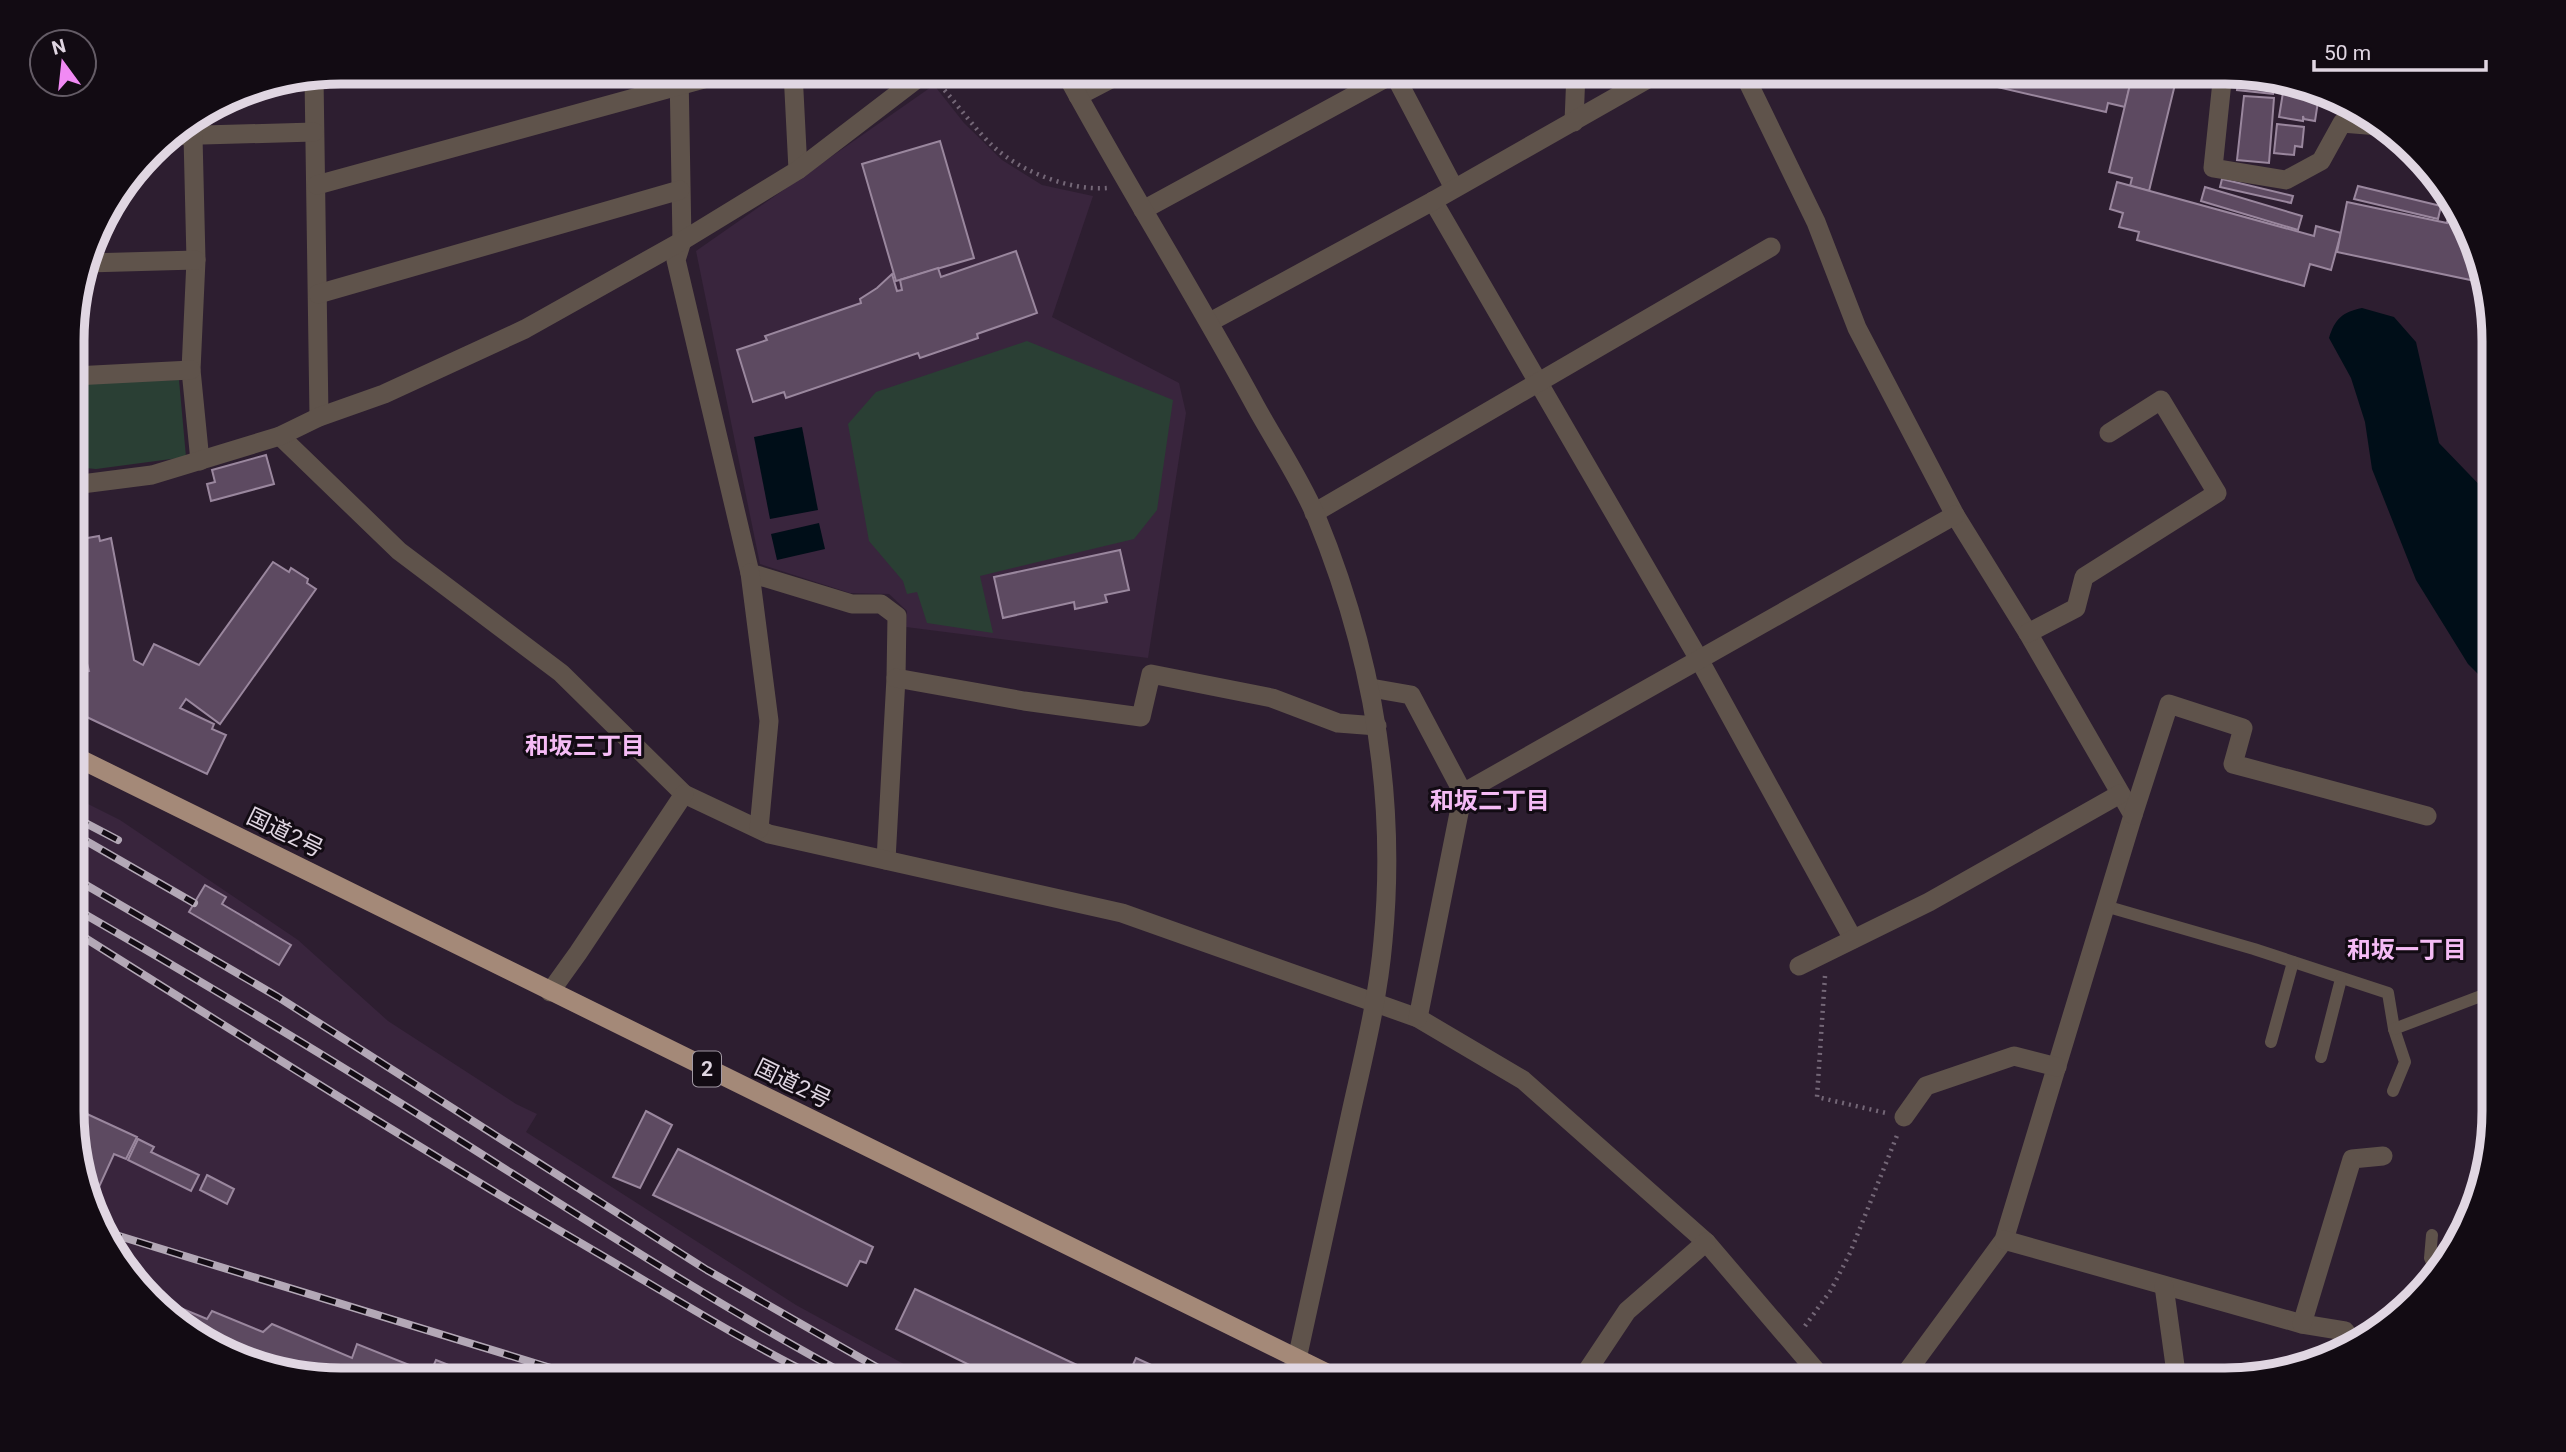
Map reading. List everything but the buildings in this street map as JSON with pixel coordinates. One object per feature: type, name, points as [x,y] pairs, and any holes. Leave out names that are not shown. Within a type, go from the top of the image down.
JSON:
[{"type":"highway","name":"国道2号","points":[[84,761],[1315,1368]]},
{"type":"street","points":[[317,185],[662,84]]},
{"type":"street","points":[[679,84],[682,241],[676,260],[750,573],[769,721],[759,829]]},
{"type":"street","points":[[794,84],[798,170]]},
{"type":"street","points":[[84,484],[152,475],[280,436],[319,417],[384,394],[525,329],[682,241],[798,170],[920,84]]},
{"type":"street","points":[[1072,84],[1210,322],[1314,513],[1346,599],[1371,688],[1382,763],[1387,847],[1384,940],[1375,1003],[1297,1359],[1293,1368]]},
{"type":"street","points":[[1078,96],[1101,84]]},
{"type":"street","points":[[1143,210],[1372,84]]},
{"type":"street","points":[[1400,84],[1454,188]]},
{"type":"street","points":[[1574,122],[1576,84]]},
{"type":"street","points":[[1210,322],[1433,201],[1639,84]]},
{"type":"street","points":[[1749,84],[1816,222],[1857,328],[1955,515],[2028,633],[2133,815]]},
{"type":"street","points":[[2222,84],[2213,168],[2286,180],[2320,161],[2342,122],[2364,124]]},
{"type":"street","points":[[314,86],[319,417]]},
{"type":"street","points":[[185,136],[314,132]]},
{"type":"street","points":[[193,136],[196,260],[191,370],[200,461]]},
{"type":"street","points":[[318,294],[680,190]]},
{"type":"street","points":[[1433,201],[1700,661],[1853,939]]},
{"type":"street","points":[[1314,513],[1771,247]]},
{"type":"street","points":[[97,263],[196,260]]},
{"type":"street","points":[[84,375],[191,370]]},
{"type":"street","points":[[2028,633],[2076,608],[2084,577],[2217,493],[2161,400],[2109,433]]},
{"type":"street","points":[[280,436],[398,551],[561,673],[684,794],[769,834],[1122,913],[1418,1018],[1523,1080],[1706,1242],[1814,1368]]},
{"type":"street","points":[[1463,793],[1955,515]]},
{"type":"street","points":[[750,573],[852,604],[881,604],[897,616],[886,860]]},
{"type":"street","points":[[896,678],[1024,701],[1141,717],[1151,674],[1272,698],[1338,723],[1377,726]]},
{"type":"street","points":[[1371,688],[1411,695],[1463,793],[1418,1018]]},
{"type":"street","points":[[1910,1368],[2004,1240],[2169,704],[2243,728],[2234,764],[2427,816]]},
{"type":"street","points":[[550,992],[684,794]]},
{"type":"street","points":[[1799,966],[1929,902],[2120,794]]},
{"type":"street","points":[[1904,1117],[1926,1086],[2014,1056],[2057,1067]]},
{"type":"street","points":[[2302,1324],[2352,1159],[2383,1156]]},
{"type":"street","points":[[2004,1240],[2302,1324],[2345,1331],[2349,1337]]},
{"type":"street","points":[[1589,1368],[1627,1311],[1706,1242]]},
{"type":"street","points":[[2164,1286],[2175,1368]]},
{"type":"lane","points":[[2105,906],[2388,993],[2394,1029],[2405,1062],[2393,1091]]},
{"type":"lane","points":[[2271,1042],[2293,962]]},
{"type":"lane","points":[[2321,1057],[2341,979]]},
{"type":"lane","points":[[2394,1029],[2482,996]]},
{"type":"lane","points":[[2432,1235],[2430,1258],[2432,1263]]},
{"type":"path","points":[[938,84],[995,148],[1040,176],[1091,190],[1111,188],[1126,181]]},
{"type":"path","points":[[1793,1341],[1831,1290],[1850,1253],[1904,1117],[1817,1097],[1825,976],[1821,955]]},
{"type":"shaded area","points":[[934,85],[964,123],[1002,160],[1042,185],[1093,196],[1052,317],[1179,383],[1186,413],[1148,658],[906,627],[907,611],[889,594],[850,593],[760,564],[696,251]]},
{"type":"shaded area","points":[[2362,308],[2394,317],[2416,342],[2439,443],[2482,488],[2482,678],[2468,664],[2416,580],[2372,469],[2365,422],[2351,378],[2329,338],[2340,317]]},
{"type":"shaded area","points":[[802,427],[818,510],[770,519],[754,437]]},
{"type":"shaded area","points":[[819,523],[825,549],[777,560],[771,534]]},
{"type":"shaded area","points":[[84,802],[120,820],[298,940],[388,1021],[516,1104],[537,1114],[526,1132],[796,1305],[911,1368],[307,1366],[258,1354],[227,1342],[198,1325],[159,1293],[127,1254],[110,1225],[89,1161],[84,1111]]},
{"type":"green space","points":[[1027,341],[1173,400],[1157,510],[1134,539],[980,576],[993,633],[927,623],[917,592],[907,594],[903,581],[869,541],[848,424],[876,392]]},
{"type":"green space","points":[[179,380],[186,457],[96,469],[84,468],[84,383]]},
{"type":"railway","points":[[84,822],[118,840]]},
{"type":"railway","points":[[84,840],[194,903]]},
{"type":"railway","points":[[84,884],[278,997],[707,1270],[878,1368]]},
{"type":"railway","points":[[84,914],[323,1055],[684,1281],[834,1368]]},
{"type":"railway","points":[[84,937],[465,1174],[708,1318],[799,1368]]},
{"type":"railway","points":[[115,1235],[551,1368]]},
{"type":"district","name":"和坂三丁目","points":[[585,746]]},
{"type":"district","name":"和坂二丁目","points":[[1490,801]]},
{"type":"district","name":"和坂一丁目","points":[[2407,950]]}]
